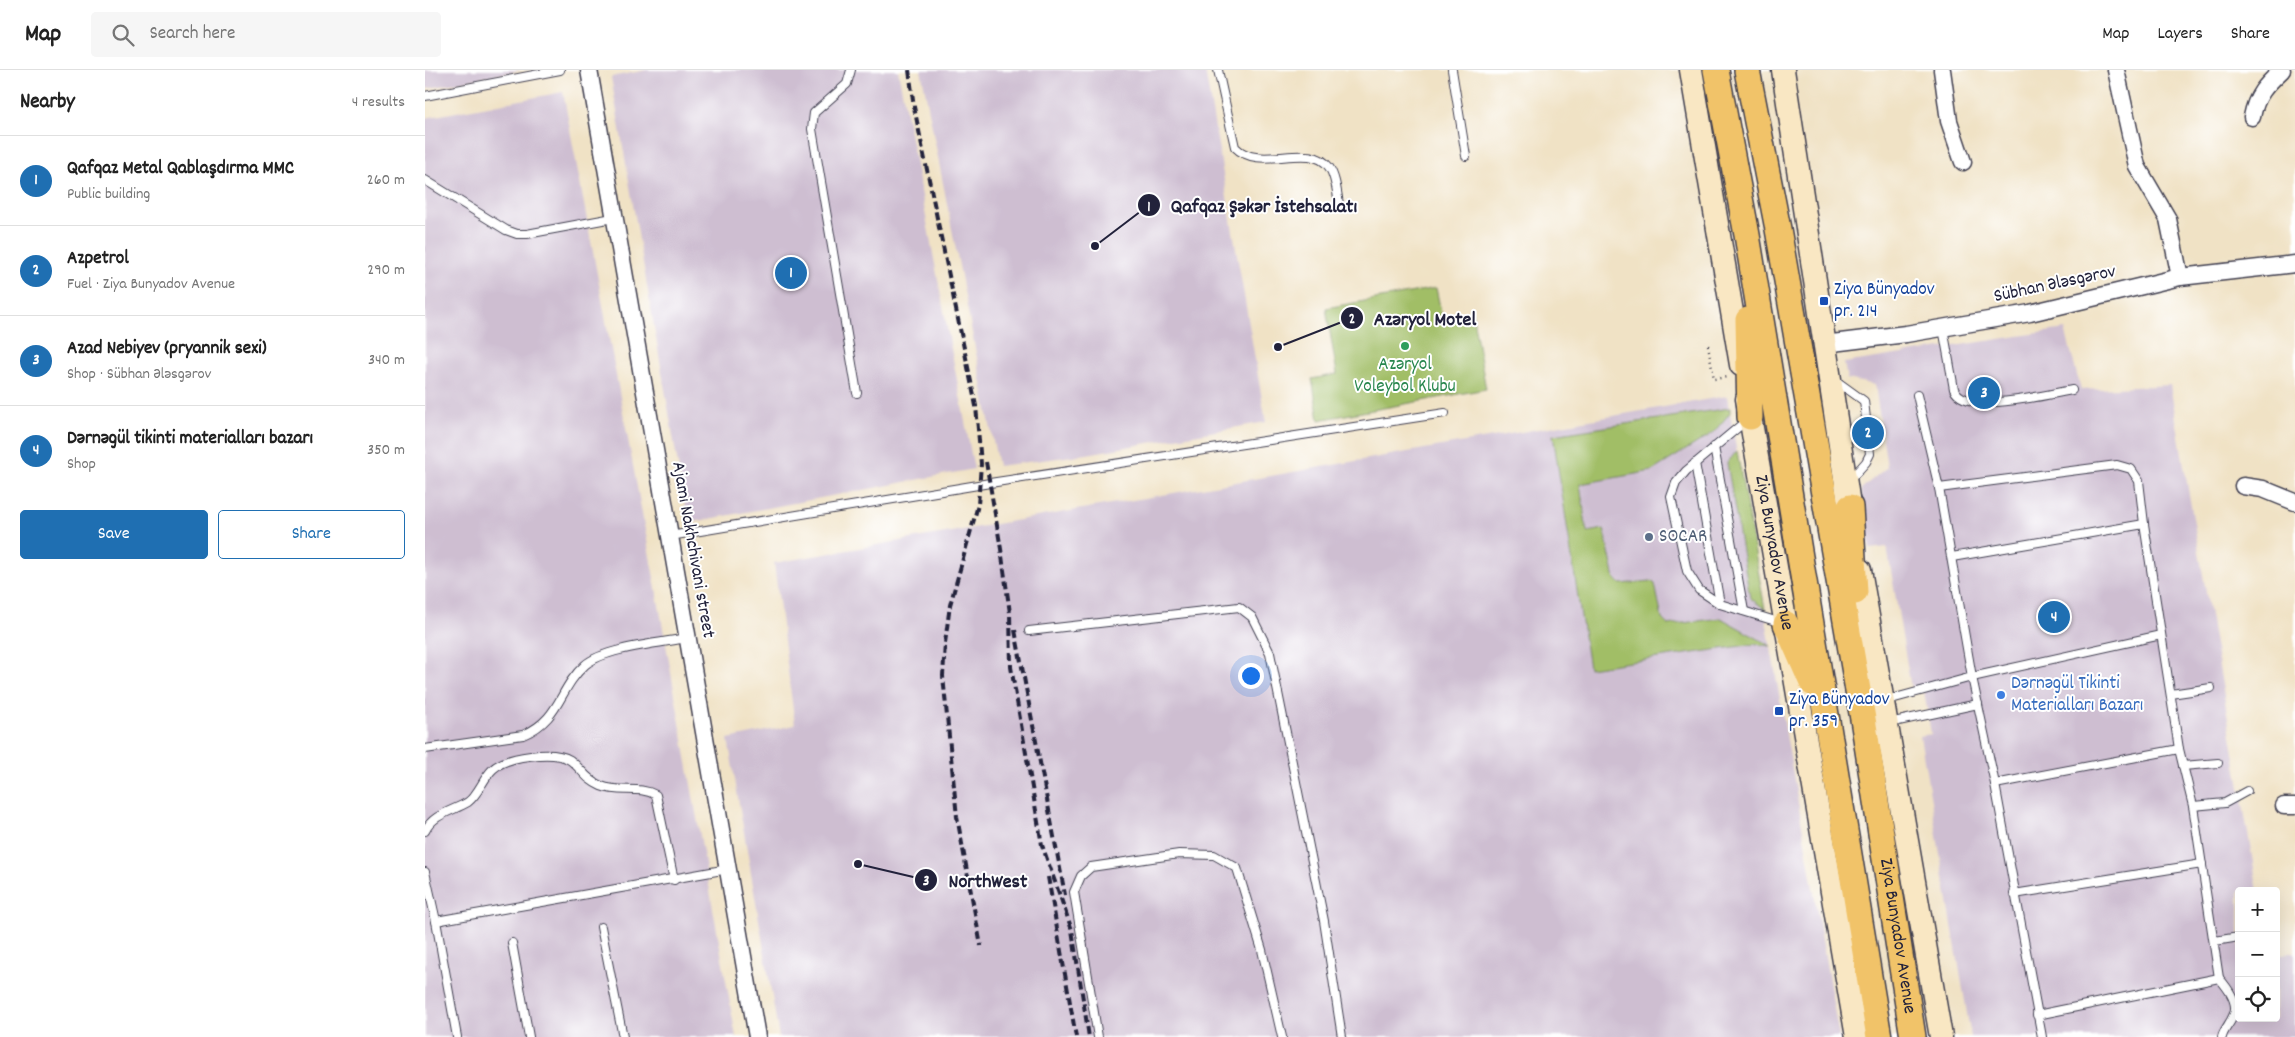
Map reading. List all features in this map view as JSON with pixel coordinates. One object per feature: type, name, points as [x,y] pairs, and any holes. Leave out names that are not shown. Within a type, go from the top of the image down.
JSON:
[{"type":"main road","name":"Ziya Bunyadov Avenue","points":[[1691,70],[1857,1037]]},
{"type":"main road","name":"Ziya Bunyadov Avenue","points":[[1715,70],[1747,235],[1879,1037]]},
{"type":"main road","name":"Ziya Bunyadov Avenue","points":[[1747,70],[1941,1037]]},
{"type":"main road","points":[[1783,70],[1848,496],[1877,715]]},
{"type":"main road","points":[[1778,229],[1824,344]]},
{"type":"main road","points":[[1747,235],[1750,417]]},
{"type":"main road","points":[[1786,624],[1828,721]]},
{"type":"main road","name":"Ziya Bunyadov Avenue","points":[[1877,715],[1883,852],[1913,1037]]},
{"type":"street","name":"Ajami Nakhchivani street","points":[[589,70],[613,218],[757,1037]]},
{"type":"street","points":[[1942,70],[1949,122],[1963,162]]},
{"type":"street","points":[[2116,70],[2137,166],[2168,219],[2181,277]]},
{"type":"street","points":[[2252,117],[2255,102],[2263,88],[2282,70]]},
{"type":"street","name":"Sübhan Ələsgərov","points":[[1824,344],[1943,328],[2030,313],[2181,277],[2295,264]]},
{"type":"street","points":[[2243,486],[2263,490],[2295,502]]},
{"type":"lane","points":[[425,96],[560,70]]},
{"type":"lane","points":[[851,70],[847,84],[814,113],[812,129],[857,393]]},
{"type":"lane","points":[[1218,70],[1235,147],[1241,153],[1257,158],[1305,156],[1322,161],[1329,167],[1333,176],[1339,204]]},
{"type":"lane","points":[[1452,70],[1467,156]]},
{"type":"lane","points":[[425,180],[506,230],[517,234],[527,234],[613,218]]},
{"type":"lane","points":[[1943,328],[1954,389],[1958,395],[1967,401],[1984,403],[2072,390]]},
{"type":"lane","points":[[1829,376],[1864,401],[1870,454],[1848,496]]},
{"type":"lane","points":[[1917,395],[1939,488],[1972,677],[1995,784],[2042,1037]]},
{"type":"lane","points":[[670,536],[989,483],[1445,413]]},
{"type":"lane","points":[[1750,417],[1695,463],[1676,483],[1671,497],[1687,571],[1699,590],[1720,604],[1786,624]]},
{"type":"lane","points":[[1714,447],[1744,611]]},
{"type":"lane","points":[[1695,463],[1720,604]]},
{"type":"lane","points":[[1939,488],[2117,465],[2131,469],[2139,482],[2179,749],[2193,806],[2215,941],[2219,978],[2226,985],[2235,1003],[2235,1014],[2221,1037]]},
{"type":"lane","points":[[1952,557],[2144,524]]},
{"type":"lane","points":[[1029,631],[1239,607],[1252,617],[1270,653],[1283,708],[1324,921],[1342,1037]]},
{"type":"lane","points":[[1877,715],[1972,677],[2161,635]]},
{"type":"lane","points":[[425,749],[523,735],[536,730],[548,720],[572,680],[585,665],[596,658],[611,652],[687,638]]},
{"type":"lane","points":[[2171,694],[2211,688]]},
{"type":"lane","points":[[1877,715],[1978,704]]},
{"type":"lane","points":[[1995,784],[2179,749]]},
{"type":"lane","points":[[425,831],[428,824],[439,816],[469,801],[494,768],[504,761],[551,755],[561,756],[571,761],[584,776],[605,788],[618,790],[640,788],[656,795],[674,880]]},
{"type":"lane","points":[[2183,766],[2218,763]]},
{"type":"lane","points":[[2193,806],[2225,803],[2247,791]]},
{"type":"lane","points":[[1098,1037],[1074,892],[1077,884],[1081,876],[1091,867],[1179,854],[1214,855],[1237,868],[1262,950],[1282,1037]]},
{"type":"lane","points":[[2014,894],[2202,864]]},
{"type":"lane","points":[[436,921],[728,869]]},
{"type":"lane","points":[[425,872],[457,1037]]},
{"type":"lane","points":[[601,927],[623,1037]]},
{"type":"lane","points":[[2215,941],[2235,938]]},
{"type":"lane","points":[[511,943],[529,1037]]},
{"type":"lane","points":[[2037,1015],[2219,978]]},
{"type":"path","points":[[1708,345],[1714,379]]},
{"type":"shaded area","points":[[425,70],[522,70],[425,89]]},
{"type":"shaded area","points":[[647,70],[898,70],[974,469],[688,523],[611,77]]},
{"type":"shaded area","points":[[921,70],[1205,70],[1266,422],[1087,454],[998,466]]},
{"type":"shaded area","points":[[563,92],[655,583],[736,1037],[425,1037],[425,118]]},
{"type":"shaded area","name":"Dərnəgül Tikinti Materialları Bazarı","points":[[2065,329],[2081,390],[2170,385],[2257,887],[2235,887],[2235,1022],[2280,1022],[2280,954],[2295,952],[2295,1037],[1971,1037],[1920,736],[1931,734],[1923,685],[1911,688],[1887,547],[1870,549],[1861,489],[1887,467],[1875,385],[1847,379],[1844,363]]},
{"type":"shaded area","points":[[1727,396],[1839,1037],[779,1037],[728,739],[795,725],[774,563]]},
{"type":"green space","name":"Azəryol Voleybol Klubu","points":[[1436,288],[1442,317],[1472,312],[1486,389],[1319,420],[1312,379],[1337,374],[1326,308]]},
{"type":"green space","points":[[1730,408],[1730,413],[1713,433],[1652,471],[1580,484],[1587,532],[1604,529],[1615,579],[1621,584],[1651,581],[1655,584],[1662,619],[1668,625],[1721,618],[1771,646],[1755,644],[1589,668],[1553,435]]},
{"type":"green space","points":[[1737,451],[1765,609],[1750,598],[1727,463]]},
{"type":"railway","points":[[909,70],[914,107],[976,406],[981,464],[978,505],[950,605],[943,676],[957,817],[981,946]]},
{"type":"railway","points":[[986,462],[1010,613],[1011,667],[1042,845],[1072,930],[1089,1037]]},
{"type":"railway","points":[[1015,630],[1065,895]]},
{"type":"railway","points":[[1048,877],[1076,1037]]},
{"type":"place","name":"Qafqaz Şəkər İstehsalatı","points":[[1095,246]]},
{"type":"place","name":"Qafqaz Metal Qablaşdırma MMC","points":[[791,273]]},
{"type":"place","name":"Ziya Bünyadov pr. 214","points":[[1824,301]]},
{"type":"place","name":"Azəryol Voleybol Klubu","points":[[1405,346]]},
{"type":"place","name":"Azəryol Motel","points":[[1278,347]]},
{"type":"place","name":"Azad Nebiyev (pryannik sexi)","points":[[1984,393]]},
{"type":"place","name":"Azpetrol","points":[[1868,433]]},
{"type":"place","name":"SOCAR","points":[[1649,537]]},
{"type":"place","name":"Dərnəgül tikinti materialları bazarı","points":[[2054,617]]},
{"type":"place","name":"Dərnəgül Tikinti Materialları Bazarı","points":[[2001,695]]},
{"type":"place","name":"Ziya Bünyadov pr. 359","points":[[1779,711]]},
{"type":"place","name":"NorthWest","points":[[858,864]]}]
